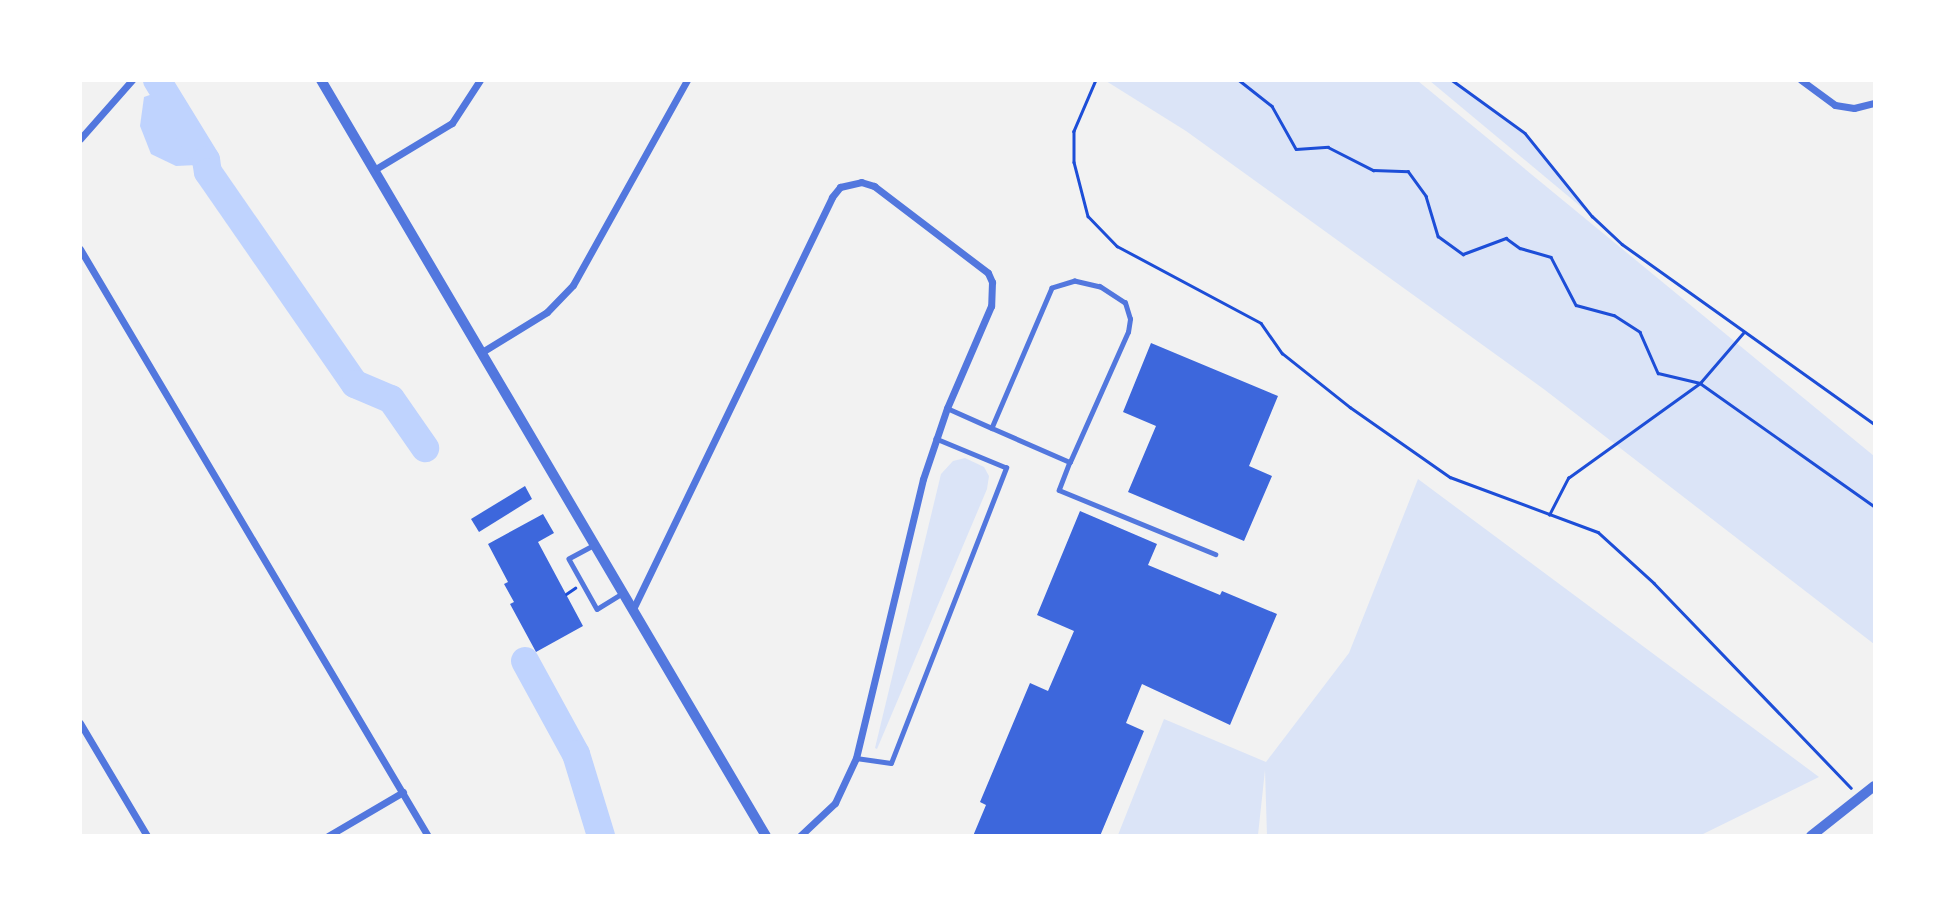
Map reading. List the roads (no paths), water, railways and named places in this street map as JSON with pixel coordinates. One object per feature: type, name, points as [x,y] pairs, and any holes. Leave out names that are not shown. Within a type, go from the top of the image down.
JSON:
[{"type":"street","points":[[80,139],[132,80]]},
{"type":"street","points":[[321,80],[597,544],[766,835]]},
{"type":"street","points":[[374,170],[452,123],[480,80]]},
{"type":"street","points":[[482,352],[547,312],[573,285],[687,80]]},
{"type":"street","points":[[1801,80],[1835,105],[1854,108],[1874,103]]},
{"type":"street","points":[[634,607],[832,197],[840,187],[861,182],[874,186],[988,273],[992,282],[991,306],[947,408],[923,479],[856,758],[835,803],[800,835]]},
{"type":"street","points":[[80,249],[428,835]]},
{"type":"street","points":[[80,723],[147,835]]},
{"type":"street","points":[[1811,835],[1826,831],[1874,786]]},
{"type":"street","points":[[328,835],[403,792]]},
{"type":"lane","points":[[992,428],[1052,288],[1075,281],[1100,287],[1125,303],[1130,319],[1128,332],[1059,490],[1215,554]]},
{"type":"lane","points":[[947,408],[1070,462]]},
{"type":"lane","points":[[856,758],[891,763],[1006,468],[936,439]]},
{"type":"lane","points":[[597,544],[569,559],[597,609],[624,593]]},
{"type":"water","points":[[173,87],[185,100],[202,136],[197,165],[176,166],[151,154],[140,126],[144,97]]},
{"type":"waterway","points":[[157,80],[206,160],[208,172],[355,384],[391,399],[425,448]]},
{"type":"waterway","points":[[525,661],[576,754],[601,836]]}]
